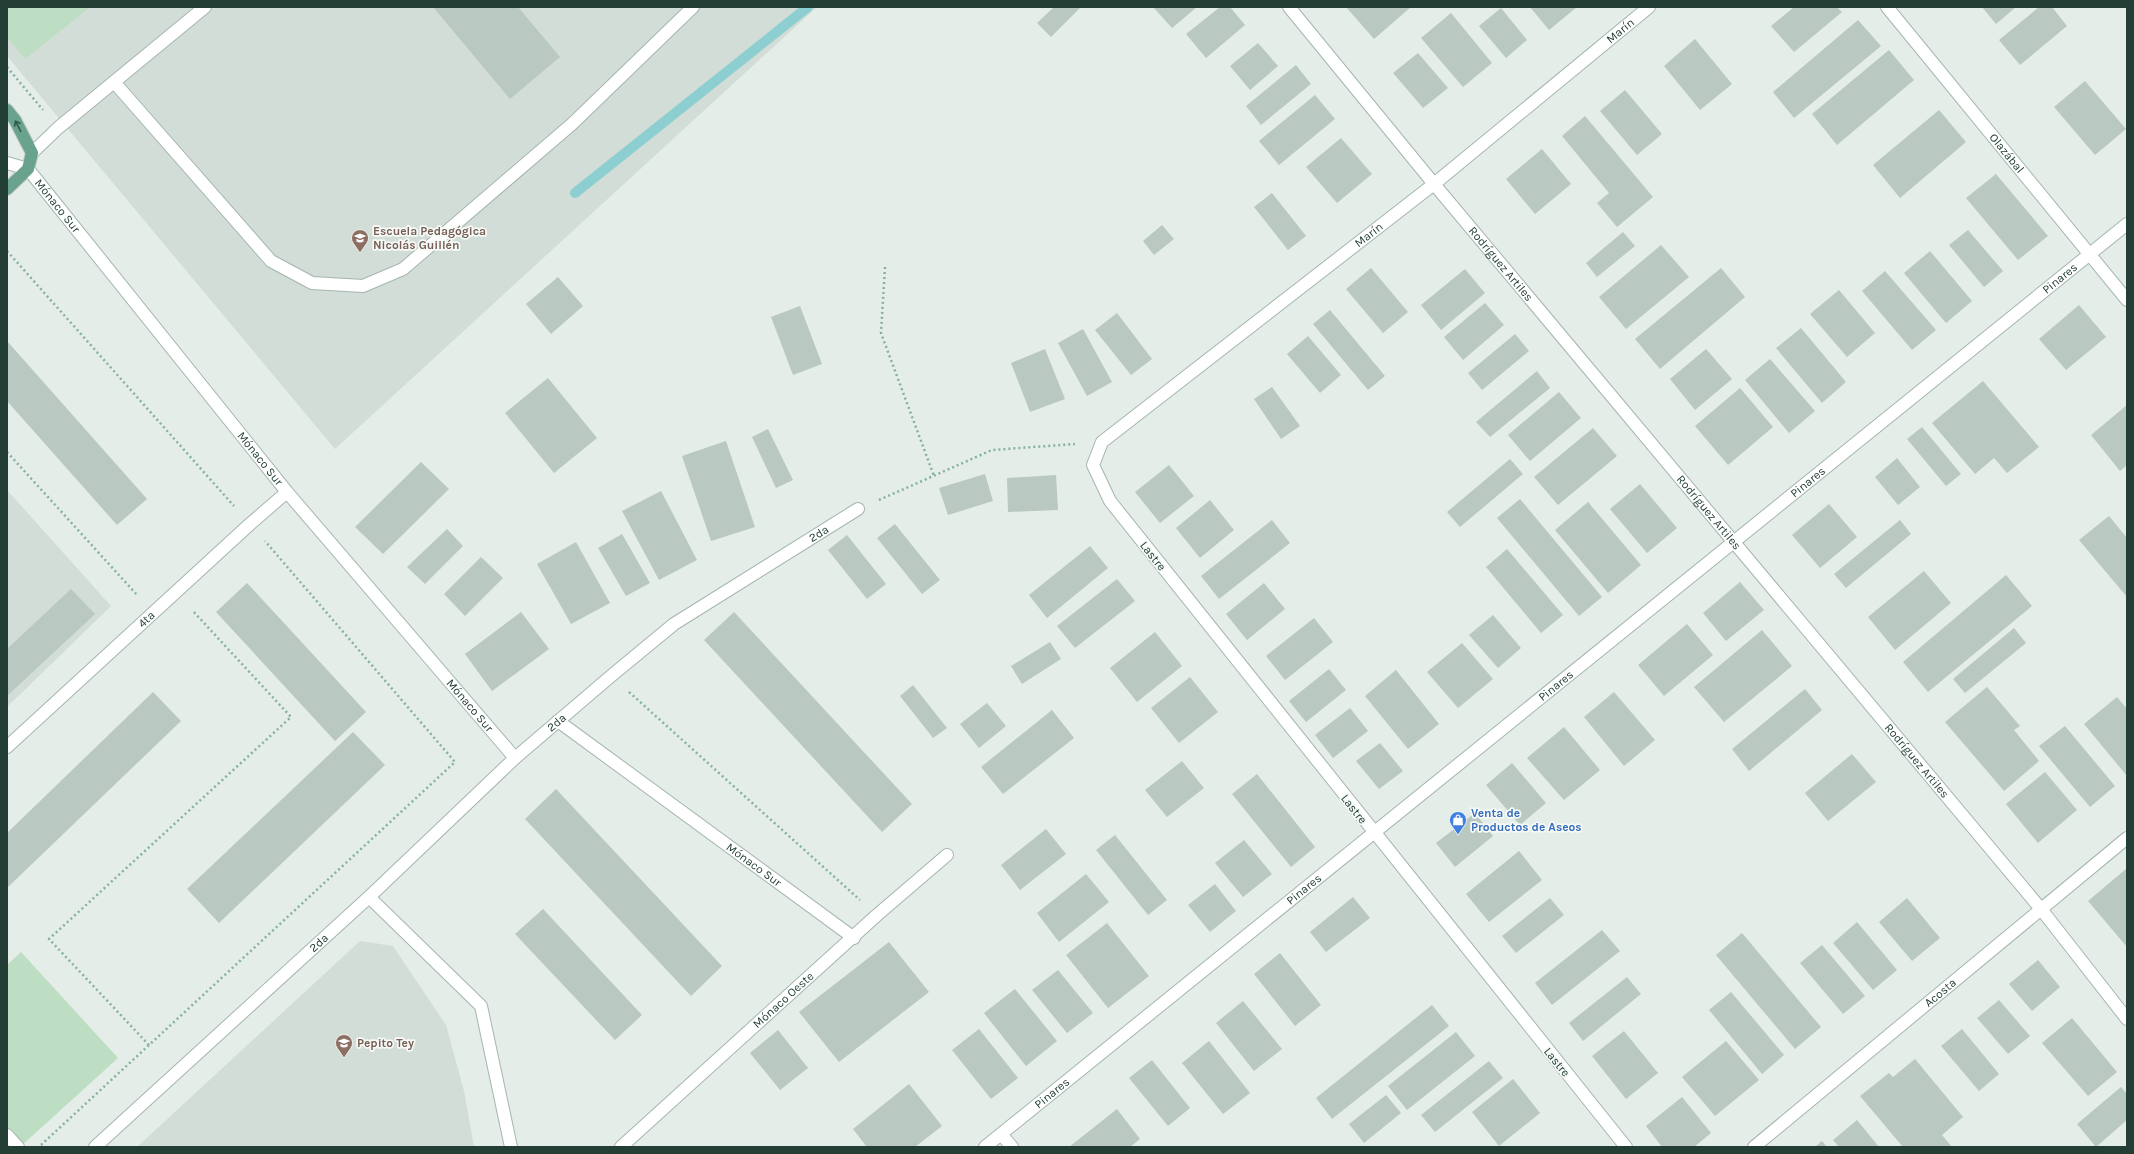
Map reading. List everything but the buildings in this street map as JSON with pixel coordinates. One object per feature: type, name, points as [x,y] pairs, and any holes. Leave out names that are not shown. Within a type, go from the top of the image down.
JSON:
[{"type":"main road","points":[[7,110],[15,120],[32,153],[28,170],[7,189]]},
{"type":"street","points":[[32,153],[58,128],[205,7]]},
{"type":"street","points":[[114,82],[271,261],[312,283],[363,286],[403,268],[572,124],[693,7]]},
{"type":"street","name":"Rodríguez Artiles","points":[[1289,7],[1434,184],[2041,909],[2127,1019]]},
{"type":"street","name":"Marín","points":[[1102,442],[1434,184],[1649,7]]},
{"type":"street","name":"Olazábal","points":[[1887,7],[2127,300]]},
{"type":"street","name":"Mónaco Sur","points":[[7,163],[28,170],[287,492],[516,758]]},
{"type":"street","name":"Pinares","points":[[985,1147],[2127,224]]},
{"type":"street","name":"Lastre","points":[[1102,442],[1093,465],[1110,501],[1373,833],[1626,1147]]},
{"type":"street","name":"4ta","points":[[7,747],[153,612],[287,492]]},
{"type":"street","name":"2da","points":[[95,1147],[369,897],[516,758],[611,676],[674,624],[858,509]]},
{"type":"street","name":"Mónaco Sur","points":[[558,721],[854,938]]},
{"type":"street","name":"Acosta","points":[[1754,1147],[2127,838]]},
{"type":"street","name":"Mónaco Oeste","points":[[622,1147],[854,938],[877,915],[947,855]]},
{"type":"street","points":[[369,897],[481,1006],[511,1147]]},
{"type":"street","points":[[1001,1134],[1012,1147]]},
{"type":"street","points":[[7,1135],[18,1147]]},
{"type":"path","points":[[7,67],[58,128]]},
{"type":"path","points":[[885,267],[882,333],[934,476]]},
{"type":"path","points":[[858,509],[992,450],[1102,442]]},
{"type":"path","points":[[7,452],[153,612]]},
{"type":"path","points":[[149,1045],[49,939],[291,717],[176,592]]},
{"type":"path","points":[[611,676],[877,915]]},
{"type":"path","points":[[39,1147],[455,762]]},
{"type":"shaded area","name":"Escuela Pedagógica Nicolás Guillén","points":[[7,7],[817,7],[335,449],[7,56]]},
{"type":"shaded area","points":[[7,490],[111,606],[7,707]]},
{"type":"shaded area","name":"Pepito Tey","points":[[360,941],[393,946],[446,1025],[464,1091],[474,1147],[137,1147]]},
{"type":"green space","points":[[7,7],[90,7],[25,59],[7,37]]},
{"type":"green space","points":[[21,952],[118,1058],[20,1147],[7,1147],[7,965]]},
{"type":"waterway","points":[[575,193],[808,7]]},
{"type":"place","name":"Escuela Pedagógica Nicolás Guillén","points":[[360,253]]},
{"type":"place","name":"Venta de Productos de Aseos","points":[[1458,835]]},
{"type":"place","name":"Pepito Tey","points":[[344,1058]]}]
